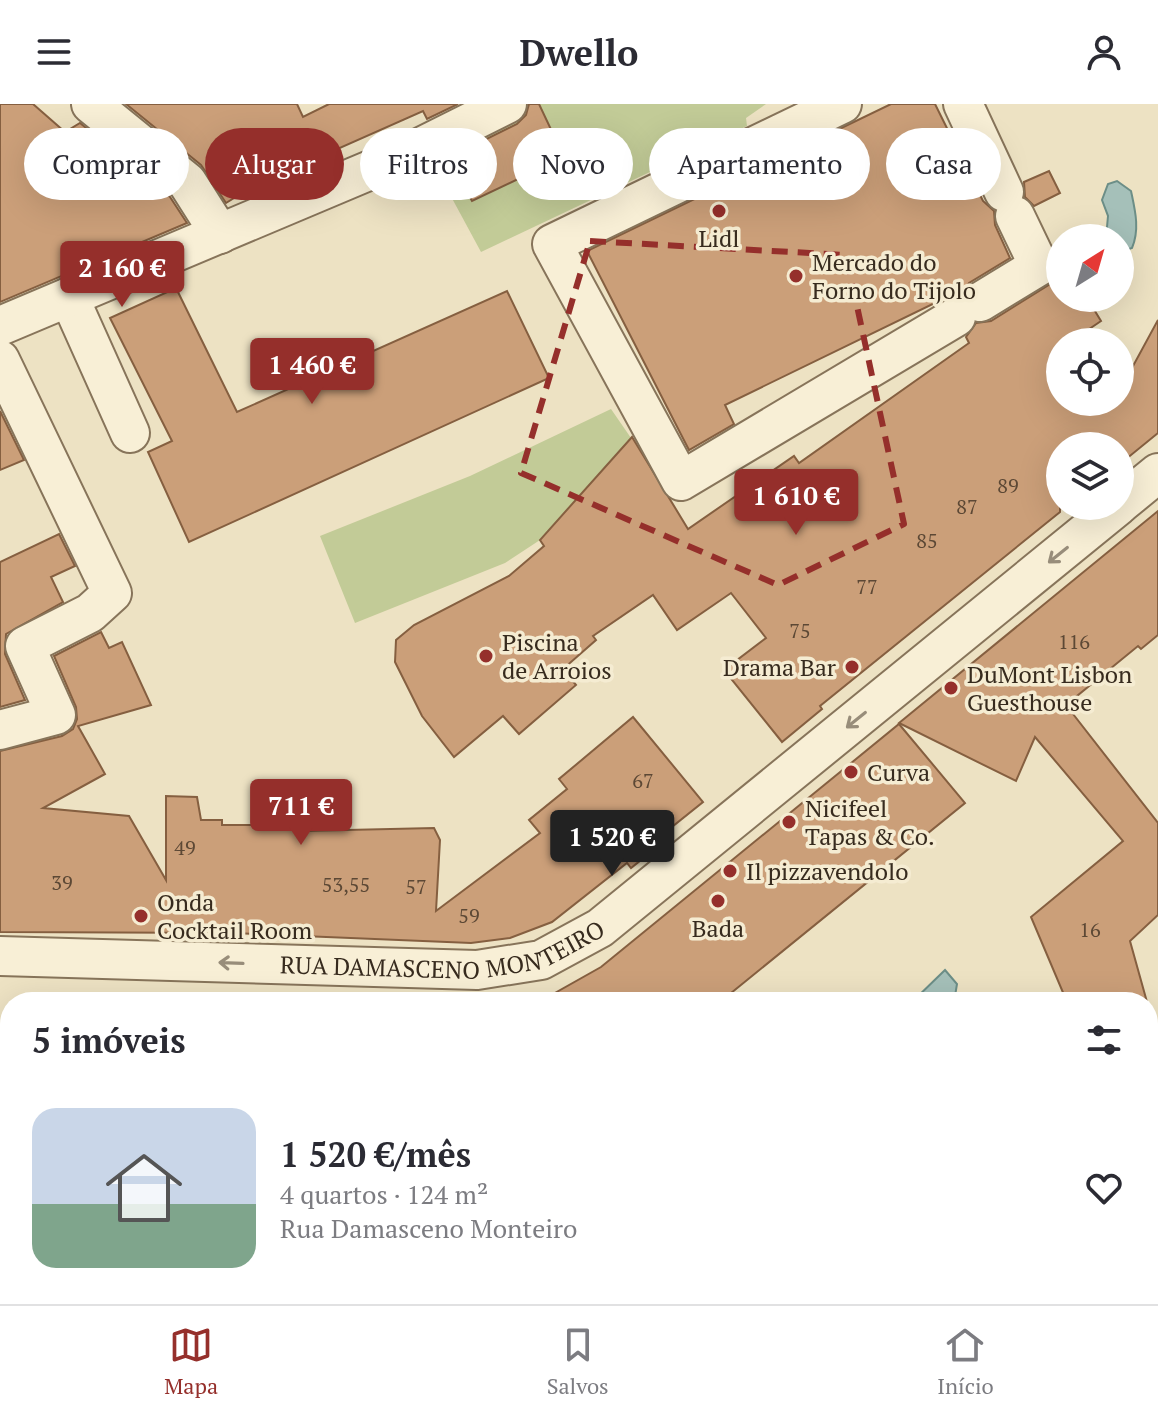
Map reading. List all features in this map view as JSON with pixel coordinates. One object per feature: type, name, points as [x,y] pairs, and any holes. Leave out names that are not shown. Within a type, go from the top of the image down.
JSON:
[{"type":"street","points":[[91,104],[187,182],[220,234]]},
{"type":"street","points":[[0,326],[399,158],[507,104]]},
{"type":"street","points":[[842,104],[552,244],[681,481],[1039,266],[963,104]]},
{"type":"street","points":[[69,297],[130,433]]},
{"type":"street","points":[[0,360],[112,593],[90,613],[25,646],[56,715],[0,730]]},
{"type":"street","name":"RUA DAMASCENO MONTEIRO","points":[[1134,493],[1158,473]]},
{"type":"street","name":"RUA DAMASCENO MONTEIRO","points":[[0,956],[477,970],[541,960],[600,928],[1101,520]]},
{"type":"highlighted area","points":[[590,241],[846,255],[904,524],[778,585],[521,473]]},
{"type":"green space","points":[[525,104],[766,104],[746,118],[747,126],[743,128],[649,128],[649,172],[633,180],[633,128],[513,128],[513,200],[591,200],[481,252],[453,200],[497,200],[497,128],[484,128]]},
{"type":"green space","points":[[611,409],[631,438],[540,540],[505,563],[355,623],[320,536],[470,476]]},
{"type":"water","points":[[1117,181],[1131,191],[1136,220],[1134,241],[1134,224],[1107,224],[1108,216],[1102,200],[1108,184]]},
{"type":"water","points":[[945,970],[957,984],[956,992],[922,992]]},
{"type":"building","points":[[0,104],[33,104],[60,128],[24,128],[24,200],[172,200],[187,223],[0,302]]},
{"type":"building","points":[[126,104],[297,104],[303,117],[329,104],[458,104],[427,119],[423,111],[385,128],[360,128],[360,139],[344,146],[344,128],[205,128],[205,171],[189,155],[189,128],[156,128]]},
{"type":"building","points":[[529,104],[539,104],[550,128],[513,128],[513,181],[497,189],[497,134],[517,124],[526,115]]},
{"type":"building","name":"Mercado do Forno do Tijolo","points":[[891,104],[935,104],[947,128],[886,128],[886,200],[983,200],[994,211],[995,225],[1010,258],[969,283],[960,296],[945,298],[725,405],[734,424],[689,450],[587,251],[692,200],[870,200],[870,128],[841,128]]},
{"type":"building","points":[[1049,171],[1060,193],[1034,206],[1025,197],[1024,182]]},
{"type":"building","points":[[1046,287],[1046,312],[1096,312],[1101,321],[1091,328],[1046,328],[1046,416],[1134,416],[1134,364],[1158,320],[1158,433],[1134,453],[1134,432],[1046,432],[1046,520],[1050,520],[820,706],[822,709],[782,742],[724,670],[766,638],[731,593],[677,630],[653,595],[593,636],[596,640],[563,669],[576,685],[519,734],[503,716],[454,757],[422,716],[395,662],[396,640],[414,625],[509,576],[544,546],[540,540],[632,437],[688,529],[794,456],[799,463],[969,343],[966,337],[976,323],[991,321]]},
{"type":"building","points":[[176,288],[237,412],[507,291],[549,378],[189,542],[148,452],[172,441],[110,318]]},
{"type":"building","points":[[0,411],[24,460],[0,470]]},
{"type":"building","points":[[1158,511],[1158,635],[1141,649],[1138,646],[1066,705],[1158,823],[1158,915],[1130,941],[1144,992],[1063,992],[1031,917],[1123,841],[1035,737],[1016,781],[899,723]]},
{"type":"building","points":[[59,534],[75,566],[51,577],[63,602],[6,634],[5,654],[25,700],[0,707],[0,562]]},
{"type":"building","points":[[101,632],[109,648],[122,642],[151,705],[78,726],[105,774],[43,808],[129,816],[166,880],[166,796],[197,797],[201,820],[222,820],[222,825],[302,825],[303,831],[434,828],[440,840],[436,911],[540,833],[529,820],[567,789],[559,779],[633,717],[703,802],[647,847],[651,852],[631,868],[627,863],[552,922],[510,938],[471,943],[233,933],[0,932],[0,751],[62,736],[73,729],[77,719],[76,707],[54,656]]},
{"type":"building","points":[[899,724],[965,803],[732,992],[557,992],[601,967]]},
{"type":"place","name":"Lidl","points":[[719,211]]},
{"type":"place","name":"Mercado do Forno do Tijolo","points":[[796,276]]},
{"type":"place","name":"Piscina de Arroios","points":[[486,656]]},
{"type":"place","name":"Drama Bar","points":[[852,667]]},
{"type":"place","name":"DuMont Lisbon Guesthouse","points":[[951,688]]},
{"type":"place","name":"Curva","points":[[851,772]]},
{"type":"place","name":"Nicifeel Tapas & Co.","points":[[789,822]]},
{"type":"place","name":"Il pizzavendolo","points":[[730,871]]},
{"type":"place","name":"Bada","points":[[718,901]]},
{"type":"place","name":"Onda Cocktail Room","points":[[141,916]]}]
